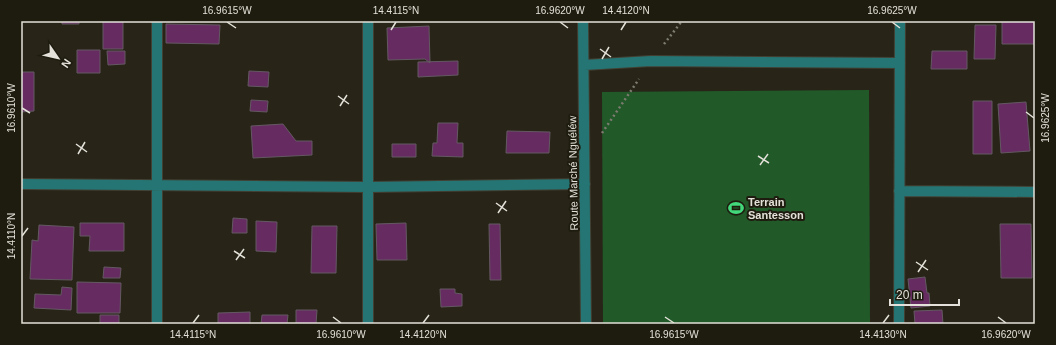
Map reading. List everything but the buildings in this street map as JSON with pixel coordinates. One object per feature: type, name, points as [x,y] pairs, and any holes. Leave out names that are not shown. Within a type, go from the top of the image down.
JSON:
[{"type":"street","points":[[157,21],[157,324]]},
{"type":"street","points":[[368,21],[368,324]]},
{"type":"street","name":"Route Marché Nguéléw","points":[[583,21],[586,324]]},
{"type":"street","points":[[899,324],[900,21]]},
{"type":"street","points":[[584,64],[651,61],[900,63]]},
{"type":"street","points":[[21,184],[368,187],[585,184]]},
{"type":"street","points":[[899,191],[1035,192]]},
{"type":"path","points":[[584,158],[651,61],[682,21]]},
{"type":"green space","name":"Terrain Santesson","points":[[869,90],[870,324],[603,324],[602,92]]},
{"type":"place","name":"Terrain Santesson","points":[[736,208]]}]
